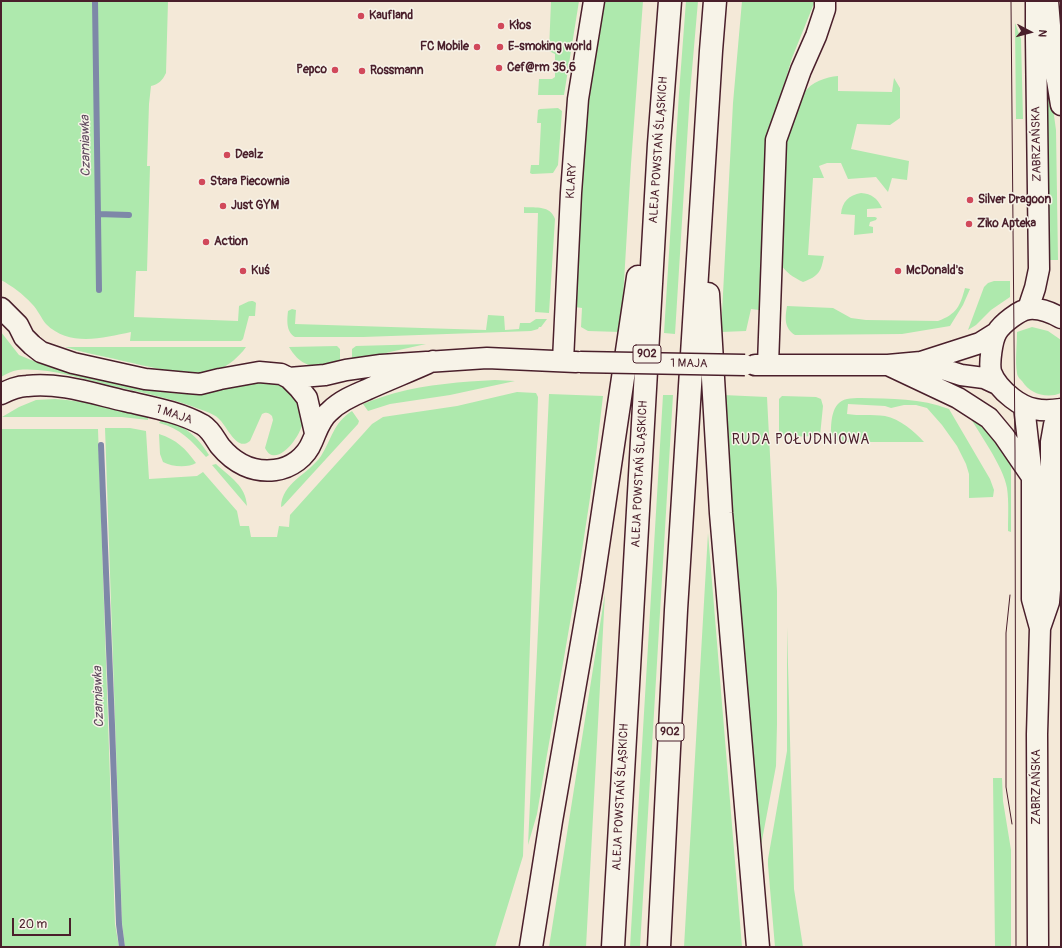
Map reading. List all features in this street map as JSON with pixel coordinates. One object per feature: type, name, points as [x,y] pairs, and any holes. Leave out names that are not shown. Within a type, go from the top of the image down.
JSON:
[{"type":"main road","name":"ALEJA POWSTAŃ ŚLĄSKICH","points":[[613,947],[659,144],[670,1]]},
{"type":"main road","name":"902","points":[[659,947],[676,610],[715,1]]},
{"type":"main road","points":[[532,947],[552,813],[592,586],[659,144]]},
{"type":"main road","points":[[702,192],[721,513],[758,947]]},
{"type":"street","name":"KLARY","points":[[571,362],[571,193],[578,99],[594,1]]},
{"type":"street","points":[[768,365],[776,140],[801,70],[816,36],[825,9],[825,1]]},
{"type":"street","name":"ZABRZAŃSKA","points":[[1028,309],[1035,288],[1038,270],[1036,1]]},
{"type":"street","name":"ZABRZAŃSKA","points":[[1048,1],[1052,50],[1061,104]]},
{"type":"street","name":"1 MAJA","points":[[1,308],[18,325],[24,337],[41,352],[73,363],[145,379],[188,384],[200,384],[259,372],[281,374],[299,388],[307,398],[316,433]]},
{"type":"street","name":"1 MAJA","points":[[288,378],[325,375],[346,370],[381,365],[487,358],[571,362],[745,365],[888,365],[921,362],[980,343],[996,333],[1013,316],[1028,309]]},
{"type":"street","points":[[1028,309],[1048,312],[1061,318]]},
{"type":"street","points":[[996,333],[991,353],[991,371],[1000,388],[1024,406],[1039,411],[1061,409]]},
{"type":"street","name":"1 MAJA","points":[[1,394],[17,387],[28,385],[54,386],[77,390],[178,415],[205,426],[227,454],[235,461],[247,467],[262,471],[277,470],[295,463],[308,448],[322,420],[330,410],[381,383],[433,361]]},
{"type":"street","name":"1 MAJA","points":[[921,362],[961,375],[984,378],[997,384]]},
{"type":"street","points":[[888,365],[958,398],[989,418],[1004,436],[1032,476]]},
{"type":"street","name":"ZABRZAŃSKA","points":[[1024,406],[1032,476],[1032,599],[1040,628],[1037,734],[1038,947]]},
{"type":"street","name":"ZABRZAŃSKA","points":[[1040,628],[1056,578],[1051,442],[1054,425],[1061,409]]},
{"type":"green space","points":[[1,1],[168,1],[166,73],[160,82],[151,86],[149,104],[147,166],[150,166],[147,271],[136,271],[134,317],[238,321],[239,306],[252,301],[256,303],[255,316],[249,316],[243,339],[241,341],[130,341],[131,332],[109,337],[87,339],[65,336],[46,324],[29,300],[1,280]]},
{"type":"green space","points":[[551,1],[579,1],[564,95],[538,95],[539,79],[552,79],[555,77],[555,54],[549,51]]},
{"type":"green space","points":[[602,1],[643,1],[621,332],[588,331],[581,327],[582,308],[575,307],[588,87]]},
{"type":"green space","points":[[686,1],[698,1],[690,93],[675,334],[664,333]]},
{"type":"green space","points":[[742,1],[815,1],[792,58],[767,142],[764,171],[759,310],[751,309],[746,331],[721,332],[733,103]]},
{"type":"green space","points":[[1015,23],[1021,39],[1023,119],[1016,119]]},
{"type":"green space","points":[[1045,50],[1056,130],[1058,260],[1045,260]]},
{"type":"green space","points":[[838,76],[838,91],[892,92],[894,78],[900,88],[900,118],[890,125],[857,124],[851,149],[909,161],[907,180],[892,178],[888,192],[876,177],[848,179],[841,163],[827,163],[819,166],[824,178],[813,178],[808,255],[824,256],[822,266],[818,273],[813,278],[803,282],[790,274],[780,263],[784,170],[787,143],[793,117],[798,104],[807,89],[819,81]]},
{"type":"green space","points":[[558,108],[562,111],[558,165],[553,173],[532,174],[530,173],[531,165],[539,165],[541,123],[537,123],[538,110]]},
{"type":"green space","points":[[861,193],[874,197],[882,208],[867,209],[867,217],[877,218],[876,220],[870,222],[869,226],[873,227],[873,233],[854,235],[855,215],[841,214],[843,206],[847,200],[853,195]]},
{"type":"green space","points":[[524,207],[546,209],[550,211],[555,219],[549,313],[535,312],[538,213],[524,213]]},
{"type":"green space","points":[[994,281],[1010,281],[1010,297],[991,310],[976,325],[968,330],[984,287],[988,283]]},
{"type":"green space","points":[[965,288],[970,289],[963,305],[950,326],[902,334],[795,335],[791,332],[786,322],[787,306],[833,308],[851,318],[866,320],[938,321],[950,315],[957,309]]},
{"type":"green space","points":[[292,309],[296,310],[295,324],[486,330],[488,315],[504,316],[505,330],[519,329],[520,323],[530,323],[536,319],[547,319],[541,327],[531,331],[363,337],[295,337],[290,332],[287,318],[288,311]]},
{"type":"green space","points":[[1032,327],[1048,331],[1061,340],[1061,393],[1056,395],[1045,395],[1034,392],[1025,385],[1018,375],[1016,363],[1017,332]]},
{"type":"green space","points":[[1,332],[19,355],[31,360],[65,370],[172,393],[205,390],[255,380],[271,382],[286,387],[299,399],[303,418],[302,426],[299,434],[288,448],[282,453],[276,455],[270,454],[265,448],[273,420],[272,416],[267,413],[262,414],[250,441],[245,444],[233,438],[220,420],[214,415],[167,399],[75,376],[40,370],[18,370],[1,377]]},
{"type":"green space","points":[[426,344],[352,362],[352,349],[356,346]]},
{"type":"green space","points":[[337,346],[340,349],[340,366],[324,367],[311,366],[305,363],[294,354],[289,347]]},
{"type":"green space","points":[[65,347],[246,347],[237,357],[222,368],[218,370],[195,373],[152,367]]},
{"type":"green space","points":[[495,380],[515,381],[450,395],[390,404],[368,411],[363,404],[391,394],[419,387]]},
{"type":"green space","points":[[517,392],[536,393],[538,397],[523,856],[495,947],[125,947],[122,923],[105,428],[130,428],[146,431],[149,479],[197,476],[203,472],[237,511],[240,526],[249,526],[251,537],[277,537],[279,526],[289,527],[290,515],[372,424],[383,417],[457,406]]},
{"type":"green space","points":[[549,394],[603,396],[590,501],[573,605],[537,814],[528,845]]},
{"type":"green space","points":[[663,395],[673,395],[640,947],[630,947]]},
{"type":"green space","points":[[723,395],[767,397],[777,591],[777,724],[776,766],[759,856]]},
{"type":"green space","points":[[782,396],[816,397],[821,399],[823,406],[820,436],[779,437],[779,399]]},
{"type":"green space","points":[[850,398],[917,401],[938,405],[949,409],[990,479],[994,490],[993,497],[969,498],[969,474],[966,464],[957,446],[942,425],[927,408],[916,405],[904,405],[891,408],[885,406],[848,404],[847,414],[880,415],[891,418],[906,426],[924,442],[839,442],[831,435],[832,419],[835,409],[842,401]]},
{"type":"green space","points":[[55,399],[78,401],[114,408],[148,417],[148,420],[122,417],[2,417],[19,407],[36,400]]},
{"type":"green space","points":[[352,411],[359,421],[358,424],[281,507],[282,498],[286,491],[296,479],[316,463],[325,450],[337,426]]},
{"type":"green space","points":[[966,411],[976,417],[1011,459],[1011,532],[1008,531],[1008,499],[1005,479],[996,459]]},
{"type":"green space","points":[[161,420],[177,424],[189,432],[200,442],[209,455],[206,457],[191,441],[173,428],[159,423]]},
{"type":"green space","points":[[1,429],[98,429],[115,924],[119,947],[1,947]]},
{"type":"green space","points":[[159,434],[180,445],[196,463],[189,466],[180,466],[163,462],[160,454]]},
{"type":"green space","points":[[216,464],[240,487],[244,493],[247,506],[212,465]]},
{"type":"green space","points":[[708,533],[742,947],[684,947]]},
{"type":"green space","points":[[605,593],[586,947],[549,947]]},
{"type":"green space","points":[[787,627],[794,889],[803,947],[775,947],[768,865],[787,751]]},
{"type":"green space","points":[[993,778],[1002,778],[1003,801],[1011,850],[1011,947],[995,947]]},
{"type":"waterway","name":"Czarniawka","points":[[95,1],[99,290]]},
{"type":"waterway","points":[[98,214],[129,215]]},
{"type":"waterway","name":"Czarniawka","points":[[101,445],[119,924],[122,947]]},
{"type":"tram line","points":[[1011,1],[1015,450],[1016,947]]},
{"type":"tram line","points":[[1010,595],[1006,633],[1006,787],[1012,824]]},
{"type":"place","name":"Kaufland","points":[[361,16]]},
{"type":"place","name":"Kłos","points":[[501,26]]},
{"type":"place","name":"FC Mobile","points":[[477,47]]},
{"type":"place","name":"E-smoking world","points":[[500,47]]},
{"type":"place","name":"Cef@rm 36,6","points":[[499,68]]},
{"type":"place","name":"Pepco","points":[[335,70]]},
{"type":"place","name":"Rossmann","points":[[362,71]]},
{"type":"place","name":"Dealz","points":[[227,155]]},
{"type":"place","name":"Stara Piecownia","points":[[202,182]]},
{"type":"place","name":"Silver Dragoon","points":[[970,200]]},
{"type":"place","name":"Just GYM","points":[[223,206]]},
{"type":"place","name":"Ziko Apteka","points":[[969,224]]},
{"type":"place","name":"Action","points":[[206,242]]},
{"type":"place","name":"Kuś","points":[[243,271]]},
{"type":"place","name":"McDonald's","points":[[898,271]]},
{"type":"district","name":"RUDA POŁUDNIOWA","points":[[801,440]]}]
